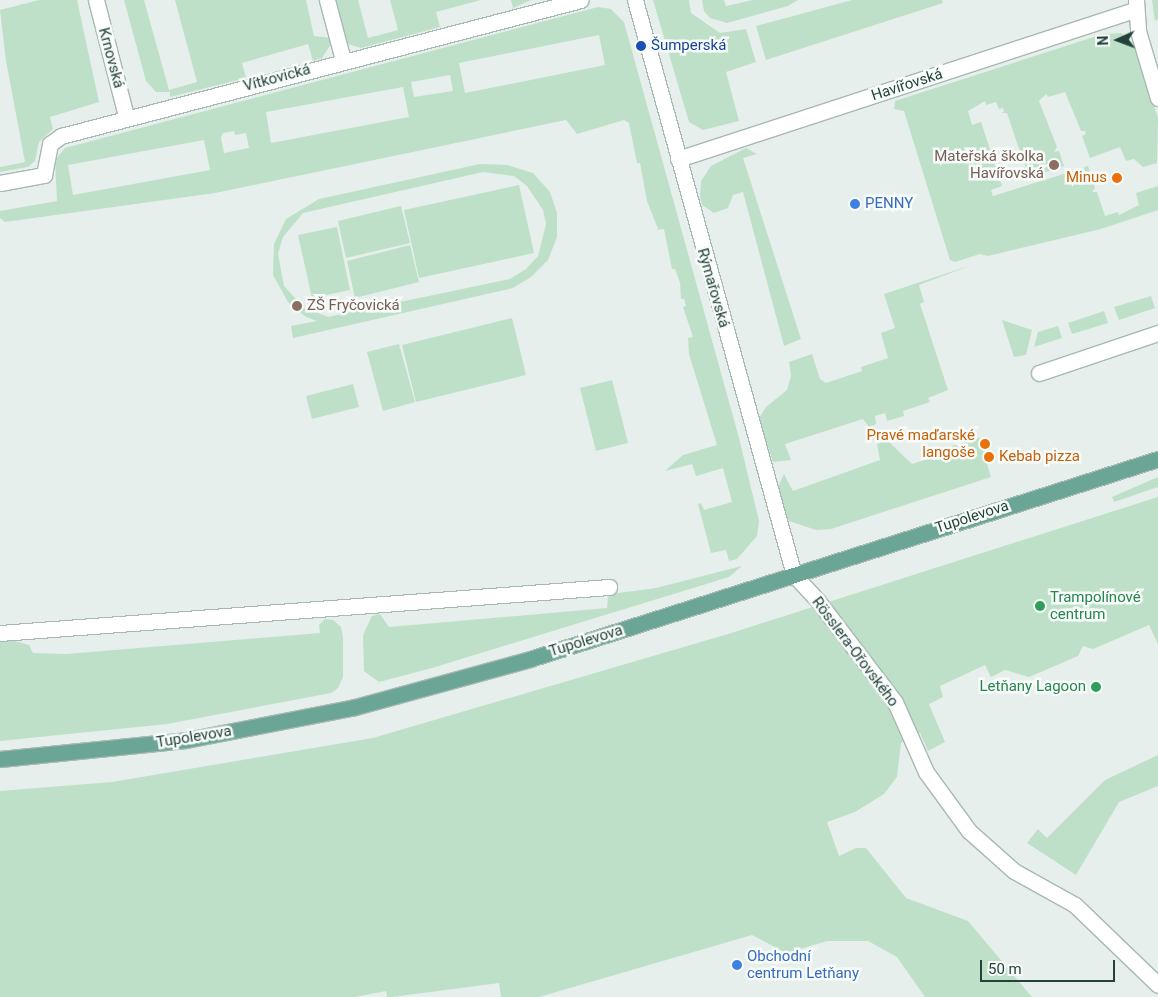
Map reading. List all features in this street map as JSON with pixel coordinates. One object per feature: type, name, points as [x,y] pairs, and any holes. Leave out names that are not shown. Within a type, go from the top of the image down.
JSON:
[{"type":"main road","name":"Tupolevova","points":[[0,759],[186,740],[355,707],[530,659],[1158,459]]},
{"type":"street","name":"Krnovská","points":[[96,0],[126,116]]},
{"type":"street","points":[[327,0],[344,60]]},
{"type":"street","name":"Vítkovická","points":[[0,183],[44,175],[50,144],[61,136],[126,116],[344,60],[550,4],[581,0]]},
{"type":"street","name":"Rýmařovská","points":[[635,0],[794,575]]},
{"type":"street","points":[[1136,5],[1138,31],[1158,98]]},
{"type":"street","name":"Havířovská","points":[[678,159],[1136,5]]},
{"type":"street","points":[[1039,373],[1158,333]]},
{"type":"street","name":"Rösslera-Ořovského","points":[[794,575],[818,601],[895,702],[926,772],[969,831],[1014,871],[1076,905],[1158,985]]},
{"type":"street","points":[[0,633],[609,587]]},
{"type":"green space","points":[[39,0],[77,0],[99,102],[50,117],[53,129],[39,142],[35,161],[28,167],[0,172],[0,167],[25,162],[6,61],[0,10]]},
{"type":"green space","points":[[124,0],[144,0],[169,90],[197,82],[175,0],[306,0],[314,36],[331,38],[331,44],[322,58],[313,61],[308,44],[242,63],[246,78],[170,97],[170,92],[156,92],[146,81]]},
{"type":"green space","points":[[336,0],[358,0],[368,38],[398,30],[390,0],[481,0],[436,12],[440,27],[361,48],[348,44]]},
{"type":"green space","points":[[511,0],[531,0],[513,8]]},
{"type":"green space","points":[[653,0],[689,0],[691,13],[720,33],[746,29],[756,62],[726,72],[739,121],[703,130],[689,122]]},
{"type":"green space","points":[[702,0],[724,0],[726,6],[753,0],[798,0],[788,6],[727,23],[710,18],[704,11]]},
{"type":"green space","points":[[852,0],[942,0],[943,3],[766,60],[756,26]]},
{"type":"green space","points":[[1152,0],[1158,0],[1158,19],[1155,21]]},
{"type":"green space","points":[[598,7],[611,9],[624,22],[739,438],[759,521],[757,536],[737,559],[729,561],[726,550],[711,553],[698,504],[701,503],[704,510],[732,502],[723,468],[696,476],[692,464],[665,471],[683,455],[717,445],[689,354],[688,338],[693,337],[683,307],[686,306],[684,299],[681,299],[680,283],[675,269],[672,269],[664,229],[656,230],[658,229],[647,201],[640,163],[637,163],[629,123],[624,120],[577,134],[566,120],[215,193],[5,222],[0,218],[0,211],[57,201],[55,160],[65,148]],"holes":[[[599,35],[605,65],[465,93],[459,63]],[[450,75],[453,91],[414,97],[411,82]],[[403,87],[409,117],[271,143],[266,112]],[[234,131],[235,135],[246,133],[249,148],[224,153],[221,138],[223,133]],[[204,140],[210,170],[73,195],[68,165]]]},
{"type":"green space","name":"Mateřská školka Havířovská","points":[[1121,33],[1135,45],[1158,118],[1157,163],[1143,167],[1134,159],[1126,161],[1120,147],[1090,158],[1082,136],[1086,134],[1085,131],[1081,131],[1065,92],[1048,97],[1046,94],[1039,101],[1057,147],[1054,152],[1059,151],[1064,166],[1029,178],[1022,156],[1025,155],[1024,152],[1020,152],[1007,113],[1000,113],[1004,112],[1003,108],[999,109],[996,102],[986,105],[985,101],[968,111],[972,125],[981,122],[1002,186],[991,190],[993,196],[1080,169],[1081,173],[1085,172],[1084,167],[1088,166],[1095,188],[1092,192],[1097,192],[1105,216],[1118,212],[1119,215],[1139,205],[1136,193],[1158,186],[1158,210],[1101,229],[988,256],[980,254],[955,262],[950,260],[904,111],[894,109],[895,101],[1103,34]]},
{"type":"green space","points":[[746,148],[757,154],[743,158],[801,339],[784,346],[743,192],[733,195],[728,208],[714,213],[702,205],[700,197],[701,181],[711,166]]},
{"type":"green space","points":[[480,164],[507,165],[533,173],[550,192],[557,213],[557,237],[548,260],[531,277],[513,288],[293,338],[291,326],[317,321],[306,317],[288,302],[273,275],[274,244],[286,219],[319,199]],"holes":[[[483,172],[514,176],[527,186],[543,210],[546,224],[538,256],[526,269],[510,279],[328,317],[303,307],[284,286],[278,254],[283,237],[303,213]]]},
{"type":"green space","points":[[519,185],[534,253],[419,278],[404,210]]},
{"type":"green space","points":[[401,206],[410,243],[346,258],[338,221]]},
{"type":"green space","points":[[337,227],[350,290],[312,298],[298,235]]},
{"type":"green space","points":[[410,245],[419,282],[355,298],[347,261]]},
{"type":"green space","points":[[972,265],[919,285],[924,302],[920,304],[948,390],[928,398],[930,402],[903,411],[904,416],[887,421],[885,413],[875,416],[876,424],[871,426],[873,432],[863,419],[785,444],[791,460],[773,462],[759,418],[766,407],[787,390],[791,376],[789,362],[812,354],[820,379],[826,383],[862,371],[861,367],[888,358],[881,333],[895,328],[884,294]]},
{"type":"green space","points":[[1151,296],[1155,308],[1119,320],[1114,307]]},
{"type":"green space","points":[[1104,311],[1108,323],[1072,334],[1068,323]]},
{"type":"green space","points":[[512,318],[526,375],[416,402],[402,345]]},
{"type":"green space","points":[[1002,320],[1032,330],[1026,355],[1014,357]]},
{"type":"green space","points":[[1058,326],[1062,338],[1034,347],[1038,332]]},
{"type":"green space","points":[[399,344],[415,402],[383,411],[367,352]]},
{"type":"green space","points":[[612,380],[628,443],[596,451],[580,388]]},
{"type":"green space","points":[[353,384],[359,407],[312,419],[306,396]]},
{"type":"green space","points":[[979,437],[991,477],[831,529],[816,530],[789,521],[786,515],[778,487],[784,474],[793,491],[880,460],[877,444],[887,440],[912,464],[950,452],[949,447]]},
{"type":"green space","points":[[1158,477],[1158,487],[1114,502],[1112,497]]},
{"type":"green space","points":[[1158,497],[1158,644],[1149,625],[1093,649],[1083,646],[1078,656],[1029,677],[1005,670],[991,677],[985,665],[940,686],[943,697],[929,704],[945,742],[928,751],[920,733],[901,743],[897,777],[884,794],[855,812],[827,822],[839,856],[856,848],[866,848],[906,898],[968,921],[1032,997],[925,997],[897,957],[868,941],[827,941],[786,953],[752,935],[539,997],[501,997],[499,983],[392,997],[387,997],[386,991],[355,997],[0,997],[0,791],[112,782],[373,738],[728,634]]},
{"type":"green space","points":[[742,566],[729,577],[432,668],[379,682],[364,671],[363,635],[372,616],[380,614],[389,627],[607,608],[608,597],[611,594],[656,588]]},
{"type":"green space","points":[[325,619],[333,620],[341,627],[343,637],[343,677],[338,688],[331,693],[167,724],[0,741],[0,637],[29,645],[33,653],[66,654],[320,633],[319,625]]},
{"type":"green space","points":[[1158,755],[1158,786],[1119,802],[1076,875],[1027,843],[1038,829],[1047,838],[1105,780]]},
{"type":"place","name":"Šumperská","points":[[641,46]]},
{"type":"place","name":"Mateřská školka Havířovská","points":[[1054,165]]},
{"type":"place","name":"Minus","points":[[1117,178]]},
{"type":"place","name":"PENNY","points":[[855,204]]},
{"type":"place","name":"ZŠ Fryčovická","points":[[297,306]]},
{"type":"place","name":"Pravé maďarské langoše","points":[[985,444]]},
{"type":"place","name":"Kebab pizza","points":[[989,457]]},
{"type":"place","name":"Trampolínové centrum","points":[[1040,606]]},
{"type":"place","name":"Letňany Lagoon","points":[[1096,687]]},
{"type":"place","name":"Obchodní centrum Letňany","points":[[737,965]]}]
